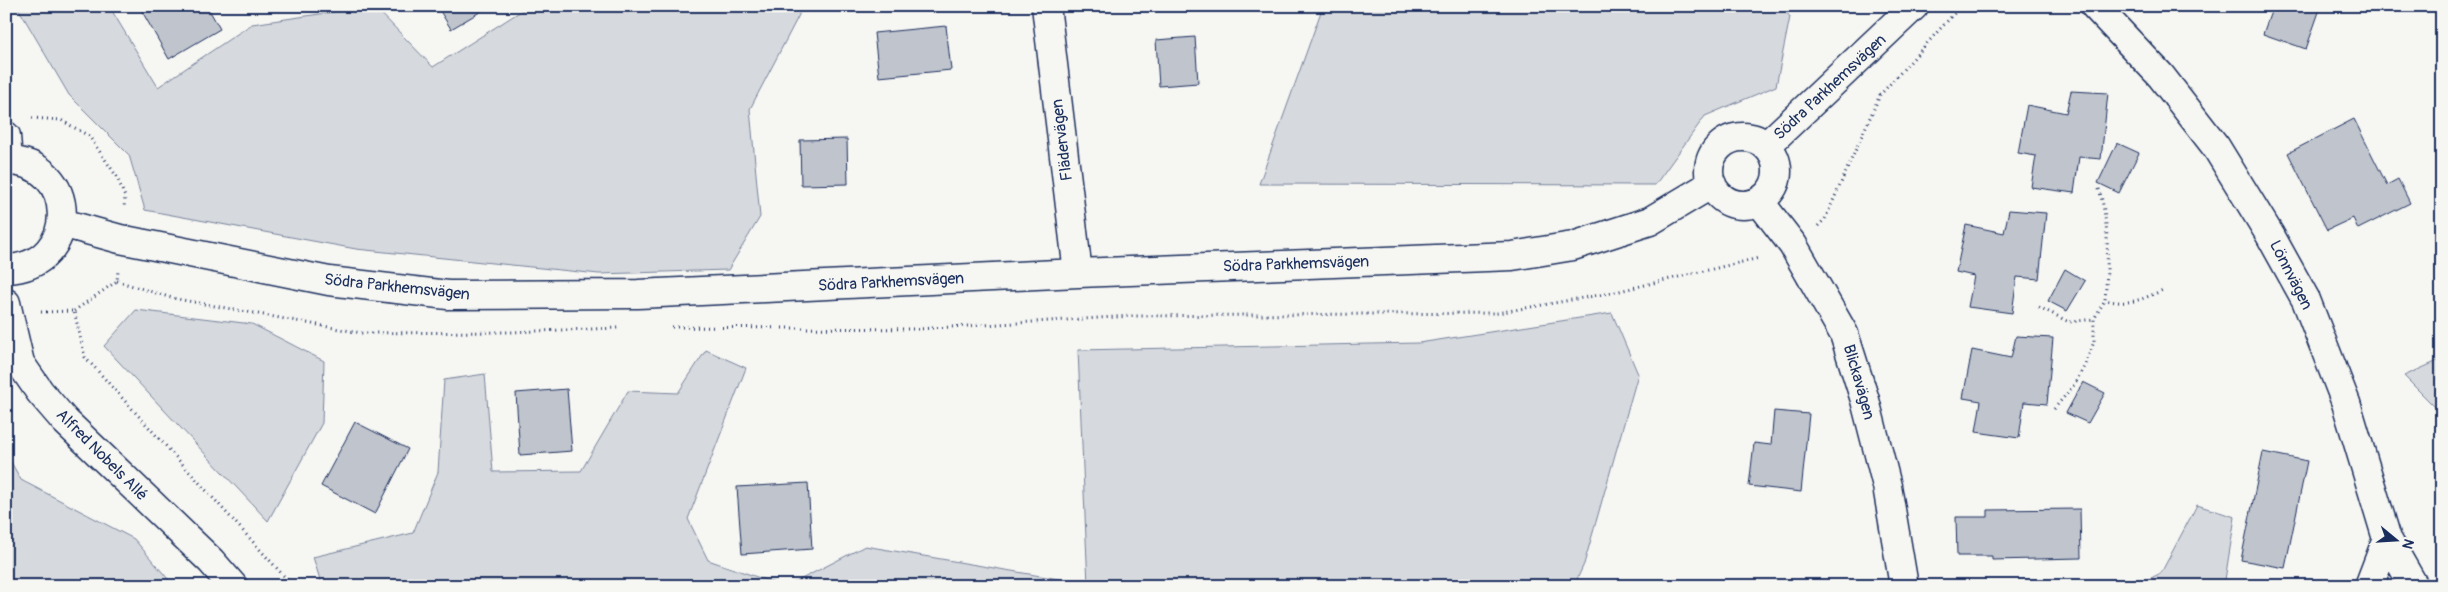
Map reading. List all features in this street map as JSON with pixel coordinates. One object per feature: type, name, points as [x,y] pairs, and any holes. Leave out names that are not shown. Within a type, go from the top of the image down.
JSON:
[{"type":"street","name":"Flädervägen","points":[[1046,6],[1078,273]]},
{"type":"street","name":"Södra Parkhemsvägen","points":[[1767,145],[1914,6]]},
{"type":"street","name":"Lönnvägen","points":[[2095,6],[2161,76],[2216,147],[2275,243],[2306,300],[2342,395],[2387,539],[2414,586]]},
{"type":"street","points":[[1744,136],[1759,140],[1767,145],[1773,153],[1778,173],[1774,187],[1759,201],[1743,205],[1733,204],[1722,197],[1712,184],[1709,172],[1710,161],[1721,144],[1744,136]]},
{"type":"street","points":[[6,269],[29,265],[40,260],[50,251],[57,239],[62,223],[61,202],[50,179],[42,172],[7,152]]},
{"type":"street","name":"Södra Parkhemsvägen","points":[[62,223],[120,239],[329,281],[448,296],[638,294],[1078,273],[1512,256],[1573,246],[1650,221],[1712,184]]},
{"type":"street","name":"Blickavägen","points":[[1759,201],[1793,245],[1844,334],[1865,400],[1886,486],[1904,586]]},
{"type":"street","name":"Alfred Nobels Allé","points":[[7,309],[20,363],[40,392],[65,421],[211,561],[233,586]]},
{"type":"street","points":[[2369,586],[2387,539]]},
{"type":"path","points":[[1814,229],[1825,219],[1880,96],[1961,6]]},
{"type":"path","points":[[2054,409],[2074,385],[2084,367],[2094,342],[2094,319],[2106,300],[2108,246],[2106,213],[2099,189]]},
{"type":"path","points":[[665,326],[917,329],[1132,316],[1497,313],[1611,293],[1759,258]]},
{"type":"path","points":[[117,280],[172,298],[361,333],[510,332],[626,328]]},
{"type":"path","points":[[2106,300],[2121,304],[2143,299],[2165,289]]},
{"type":"path","points":[[2039,307],[2069,322],[2094,319]]},
{"type":"path","points":[[7,309],[74,310],[85,357],[293,586]]},
{"type":"shaded area","points":[[17,6],[109,6],[158,87],[252,24],[374,6],[433,67],[529,6],[799,6],[799,15],[750,109],[760,217],[728,270],[599,274],[356,249],[145,210],[129,155],[69,95]]},
{"type":"shaded area","points":[[1323,6],[1782,6],[1790,17],[1776,86],[1705,116],[1655,185],[1259,184]]},
{"type":"shaded area","points":[[136,310],[252,324],[324,361],[322,423],[268,521],[104,346]]},
{"type":"shaded area","points":[[1612,313],[1638,374],[1584,564],[1574,586],[1088,586],[1078,350],[1419,343]]},
{"type":"shaded area","points":[[706,350],[746,368],[688,519],[708,560],[783,586],[322,586],[313,557],[413,533],[438,472],[444,380],[485,374],[493,472],[581,471],[628,391],[678,393]]},
{"type":"shaded area","points":[[2442,359],[2442,412],[2441,413],[2404,376]]},
{"type":"shaded area","points":[[6,453],[21,480],[134,539],[174,586],[6,586]]},
{"type":"shaded area","points":[[2197,505],[2235,517],[2224,586],[2135,586],[2161,573]]},
{"type":"shaded area","points":[[865,546],[1070,581],[1071,586],[788,586]]},
{"type":"building","points":[[139,6],[207,6],[220,29],[169,59]]},
{"type":"building","points":[[437,6],[490,6],[451,29]]},
{"type":"building","points":[[2273,6],[2321,6],[2306,49],[2263,34]]},
{"type":"building","points":[[946,26],[951,70],[879,77],[874,33]]},
{"type":"building","points":[[1195,37],[1198,83],[1159,86],[1156,40]]},
{"type":"building","points":[[2071,91],[2108,93],[2101,159],[2079,157],[2074,193],[2031,187],[2036,156],[2018,153],[2027,105],[2066,113]]},
{"type":"building","points":[[2354,119],[2387,185],[2398,179],[2410,203],[2358,229],[2353,218],[2327,230],[2288,153]]},
{"type":"building","points":[[847,139],[848,184],[801,185],[800,140]]},
{"type":"building","points":[[2117,143],[2139,153],[2119,193],[2098,183]]},
{"type":"building","points":[[2009,210],[2046,213],[2039,279],[2017,277],[2012,313],[1968,307],[1974,276],[1956,272],[1966,225],[2004,233]]},
{"type":"building","points":[[2065,269],[2085,281],[2067,311],[2048,301]]},
{"type":"building","points":[[2016,336],[2053,338],[2047,404],[2024,402],[2019,438],[1976,432],[1981,401],[1963,398],[1972,350],[2011,358]]},
{"type":"building","points":[[2083,382],[2105,393],[2088,423],[2066,413]]},
{"type":"building","points":[[567,389],[572,451],[520,455],[516,393]]},
{"type":"building","points":[[1774,411],[1809,414],[1801,492],[1749,486],[1754,443],[1771,445]]},
{"type":"building","points":[[355,422],[408,449],[375,514],[321,486]]},
{"type":"building","points":[[2263,452],[2307,461],[2285,568],[2241,560]]},
{"type":"building","points":[[808,483],[812,549],[742,554],[737,487]]},
{"type":"building","points":[[2080,509],[2081,558],[1992,560],[1992,556],[1957,556],[1956,517],[1988,517],[1988,510]]},
{"type":"building","points":[[1755,582],[1798,582],[1798,586],[1755,586]]}]
